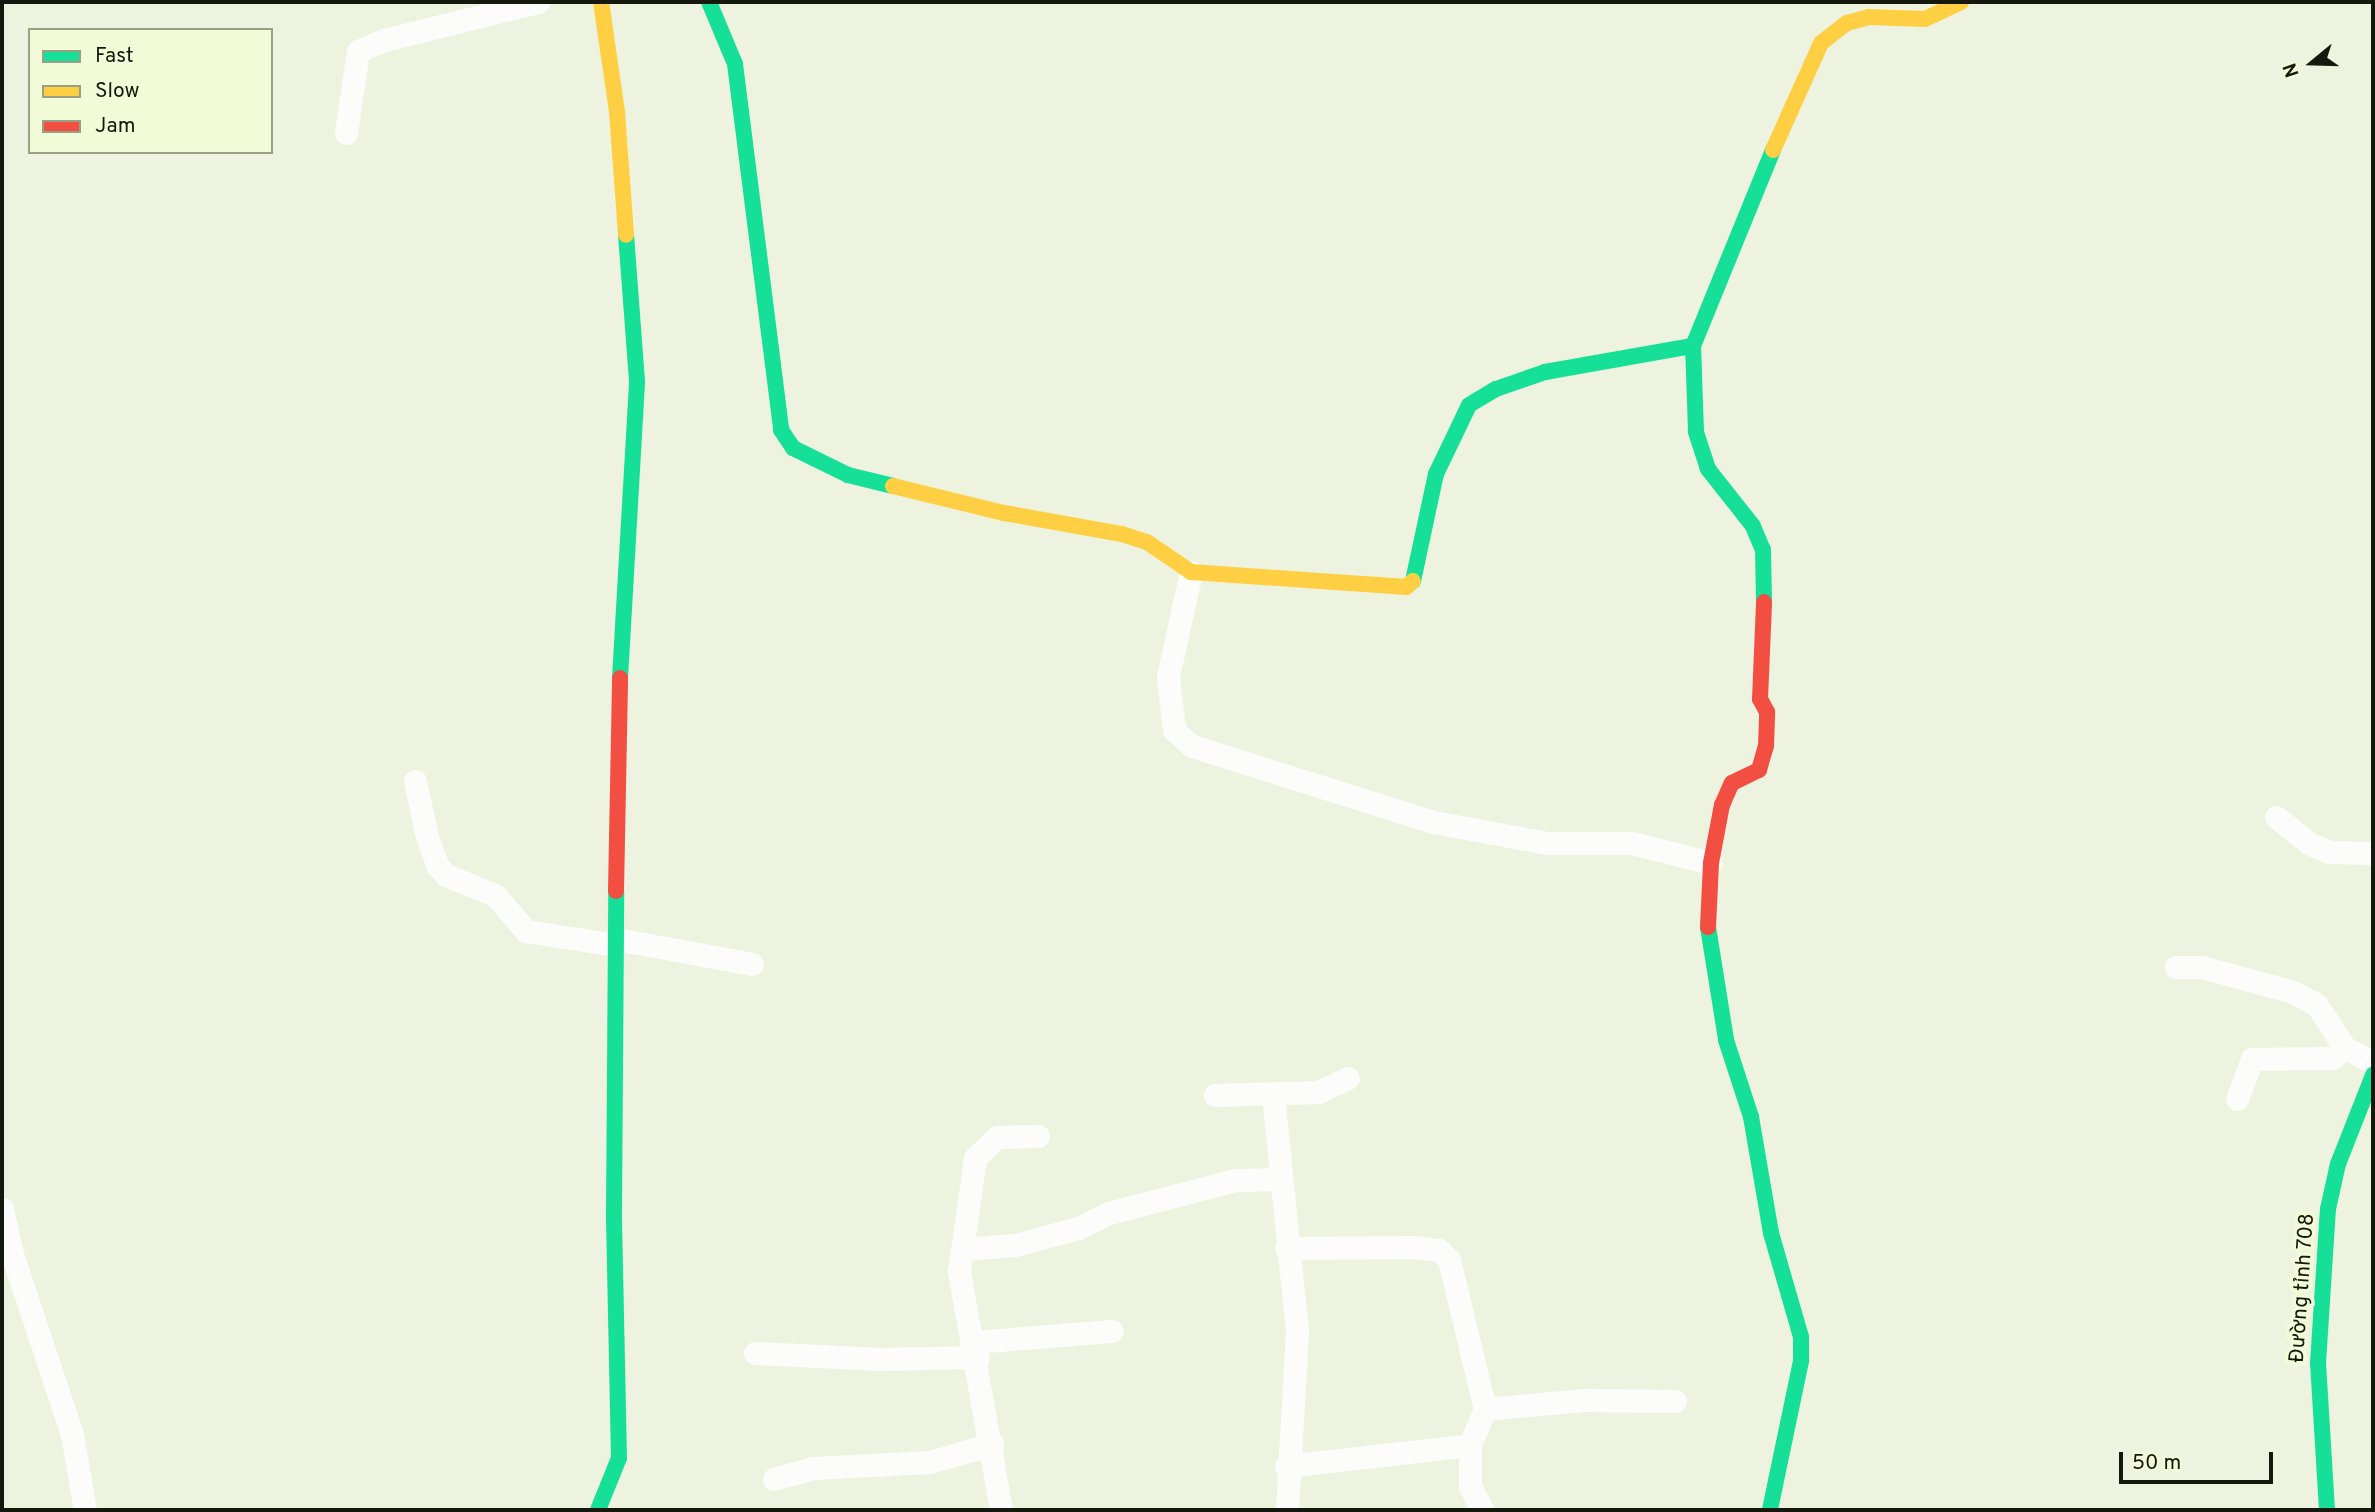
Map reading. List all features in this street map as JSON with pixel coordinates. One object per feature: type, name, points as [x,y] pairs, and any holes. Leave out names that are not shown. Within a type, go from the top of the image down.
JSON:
[{"type":"street","points":[[346,134],[358,51],[384,40],[538,2]]},
{"type":"street","points":[[598,1510],[618,1458],[620,1416],[614,1213],[620,682],[637,381],[617,112],[601,2]]},
{"type":"street","points":[[709,2],[729,41],[735,64],[785,440],[815,461],[881,485],[1147,542],[1191,572],[1406,587],[1413,582],[1436,474],[1469,405],[1496,389],[1545,372],[1693,346]]},
{"type":"street","points":[[1770,1510],[1801,1361],[1801,1337],[1771,1233],[1751,1117],[1735,1075],[1716,990],[1708,936],[1711,863],[1722,805],[1732,783],[1759,770],[1766,746],[1767,712],[1760,682],[1765,573],[1763,550],[1752,526],[1708,468],[1696,431],[1693,346],[1805,69],[1821,43],[1847,23],[1869,17],[1924,19],[1961,2]]},
{"type":"street","points":[[1191,572],[1168,677],[1174,730],[1192,746],[1433,822],[1547,843],[1632,842],[1711,863]]},
{"type":"street","points":[[415,781],[427,837],[437,865],[446,875],[495,895],[526,930],[752,964]]},
{"type":"street","points":[[2276,817],[2310,844],[2330,852],[2373,853]]},
{"type":"street","points":[[2176,967],[2202,967],[2293,992],[2317,1005],[2345,1048],[2373,1062]]},
{"type":"street","points":[[2237,1099],[2252,1059],[2332,1058],[2345,1048]]},
{"type":"street","name":"Đường tỉnh 708","points":[[2327,1510],[2318,1363],[2328,1209],[2338,1164],[2373,1075]]},
{"type":"street","points":[[1215,1096],[1318,1092],[1348,1078]]},
{"type":"street","points":[[1273,1095],[1298,1364],[1286,1466],[1287,1510]]},
{"type":"street","points":[[1000,1510],[976,1349],[959,1271],[975,1158],[997,1137],[1038,1136]]},
{"type":"street","points":[[962,1249],[1016,1245],[1078,1228],[1109,1213],[1236,1180],[1281,1180]]},
{"type":"street","points":[[2,1209],[12,1254],[72,1434],[85,1510]]},
{"type":"street","points":[[1286,1248],[1439,1250],[1449,1261],[1485,1409],[1470,1445],[1470,1486],[1482,1510]]},
{"type":"street","points":[[755,1353],[867,1359],[1112,1332]]},
{"type":"street","points":[[1485,1409],[1583,1400],[1675,1401]]},
{"type":"street","points":[[774,1479],[813,1468],[930,1462],[992,1444]]},
{"type":"street","points":[[1286,1466],[1470,1445]]},
{"type":"traffic: fast","points":[[709,2],[735,64],[781,430],[793,448],[848,475],[893,486]]},
{"type":"traffic: fast","points":[[1764,602],[1763,550],[1753,526],[1708,469],[1696,431],[1693,346],[1773,150]]},
{"type":"traffic: fast","points":[[620,678],[637,381],[626,235]]},
{"type":"traffic: fast","points":[[1413,581],[1436,474],[1469,405],[1496,389],[1545,372],[1693,346]]},
{"type":"traffic: fast","points":[[598,1510],[619,1458],[614,1213],[616,891]]},
{"type":"traffic: fast","points":[[1708,927],[1726,1040],[1751,1117],[1771,1233],[1801,1337],[1801,1361],[1770,1510]]},
{"type":"traffic: fast","points":[[2327,1510],[2318,1363],[2328,1209],[2338,1164],[2373,1075]]},
{"type":"traffic: slow","points":[[601,2],[617,112],[626,235]]},
{"type":"traffic: slow","points":[[1773,150],[1821,43],[1847,23],[1869,17],[1925,19],[1961,2]]},
{"type":"traffic: slow","points":[[893,486],[1004,513],[1122,534],[1147,542],[1191,572],[1406,587],[1413,581]]},
{"type":"traffic: jam","points":[[1708,927],[1711,863],[1722,805],[1732,783],[1759,770],[1766,746],[1767,712],[1760,699],[1764,602]]},
{"type":"traffic: jam","points":[[616,891],[620,678]]}]
